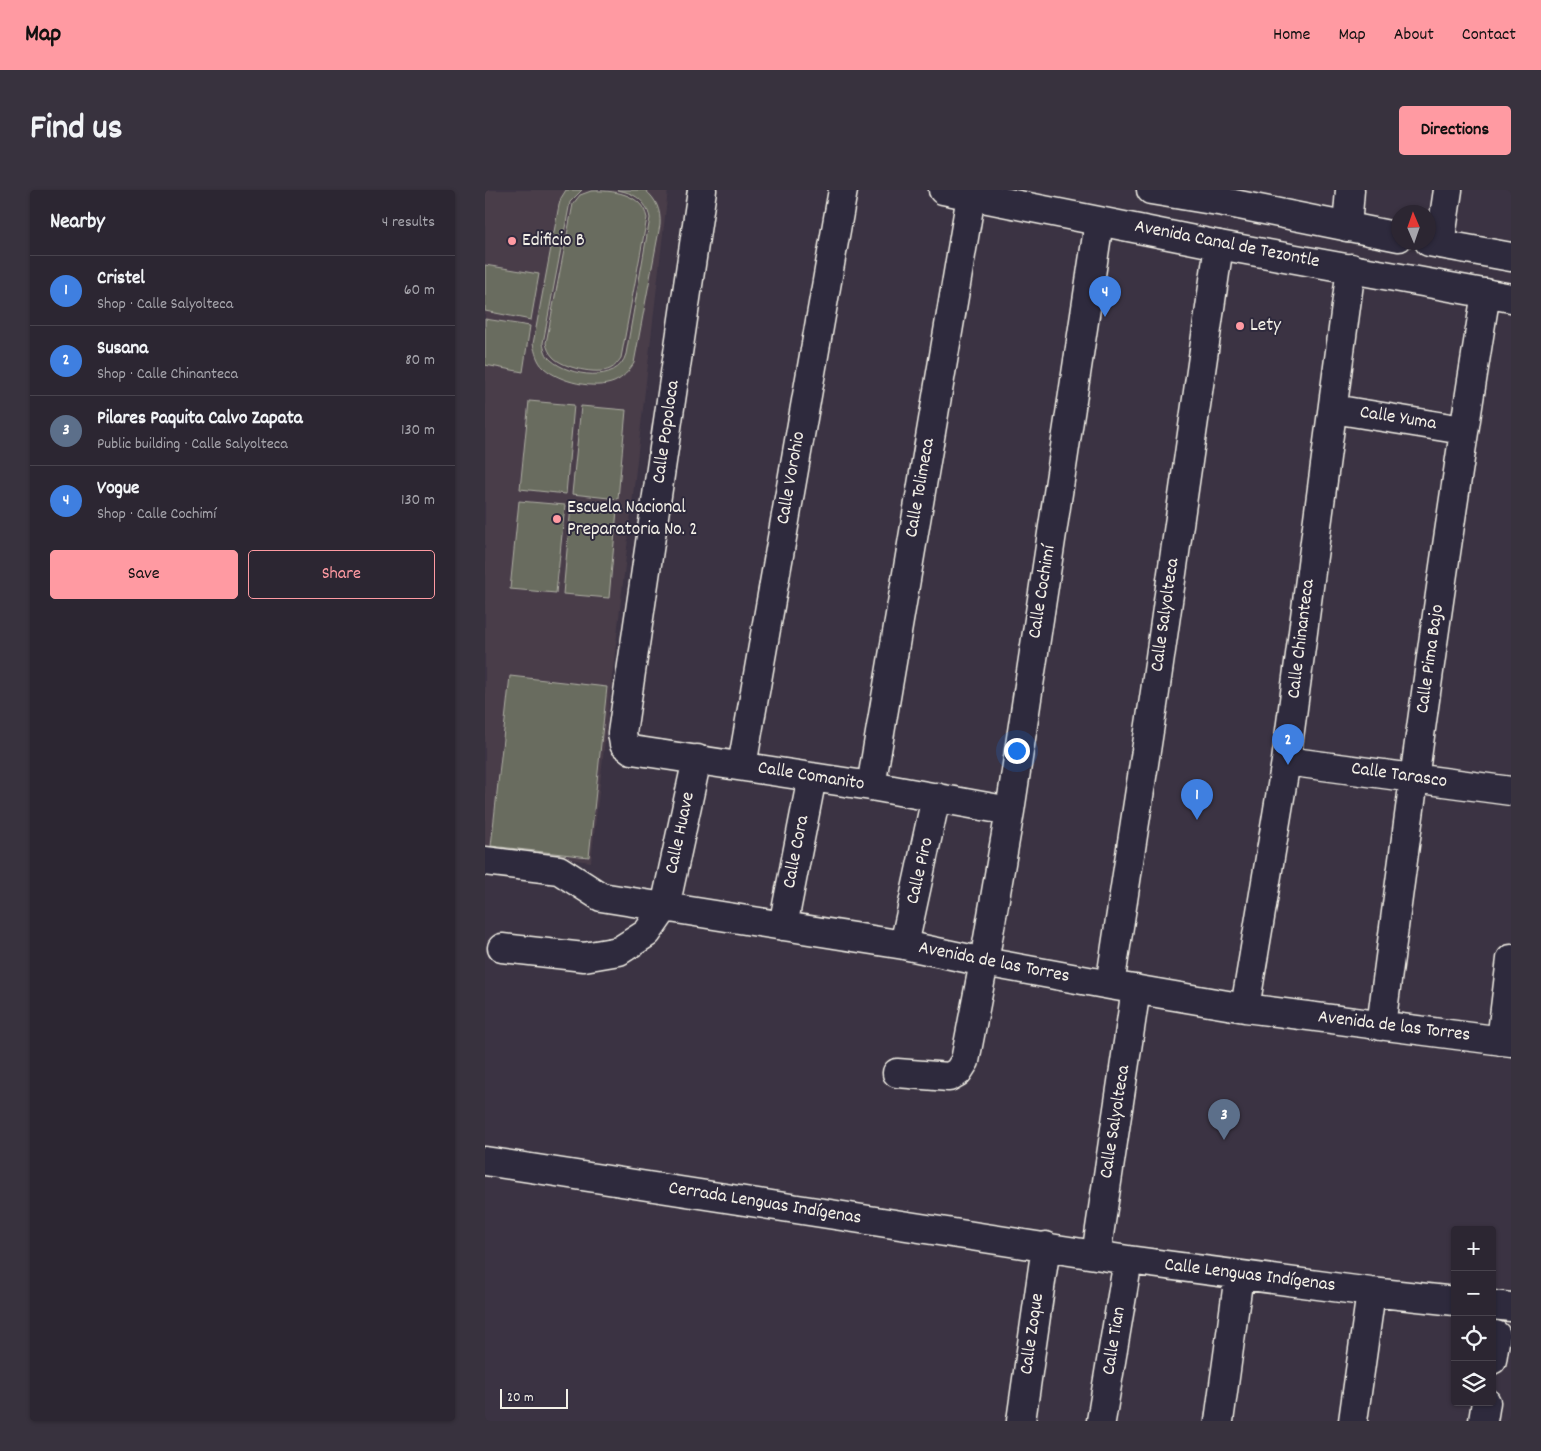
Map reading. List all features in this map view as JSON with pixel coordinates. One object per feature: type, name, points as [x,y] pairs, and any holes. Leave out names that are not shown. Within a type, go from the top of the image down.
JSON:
[{"type":"street","name":"Calle Popoloca","points":[[622,733],[703,190]]},
{"type":"street","name":"Calle Vorohio","points":[[742,766],[843,190]]},
{"type":"street","name":"Avenida Canal de Tezontle","points":[[943,190],[972,193],[1099,222],[1219,245],[1499,295]]},
{"type":"street","points":[[1151,190],[1225,196],[1347,228],[1391,236]]},
{"type":"street","points":[[1347,228],[1350,190]]},
{"type":"street","points":[[1436,235],[1448,190]]},
{"type":"street","name":"Calle Tolimeca","points":[[871,786],[972,193]]},
{"type":"street","name":"Calle Cochimí","points":[[897,1073],[949,1077],[958,1072],[965,1061],[1010,811],[1099,222]]},
{"type":"street","points":[[1436,243],[1511,258]]},
{"type":"street","name":"Calle Salyolteca","points":[[1109,985],[1155,692],[1219,245]]},
{"type":"street","name":"Calle Chinanteca","points":[[1245,1008],[1286,761],[1351,268]]},
{"type":"street","name":"Calle Pima Bajo","points":[[1381,1026],[1463,430],[1499,295]]},
{"type":"street","name":"Calle Yuma","points":[[1333,409],[1463,430]]},
{"type":"street","name":"Calle Comanito","points":[[622,733],[624,744],[632,750],[871,786],[1010,811]]},
{"type":"street","name":"Calle Huave","points":[[665,908],[697,759]]},
{"type":"street","name":"Calle Tarasco","points":[[1286,761],[1511,791]]},
{"type":"street","name":"Calle Cora","points":[[783,926],[812,777]]},
{"type":"street","name":"Calle Piro","points":[[904,945],[936,797]]},
{"type":"street","name":"Avenida de las Torres","points":[[485,861],[559,870],[601,897],[904,945],[984,962],[1245,1008],[1506,1041]]},
{"type":"street","points":[[502,948],[584,958],[619,951],[647,933],[665,908]]},
{"type":"street","points":[[1506,1041],[1511,959]]},
{"type":"street","name":"Calle Salyolteca","points":[[1096,1255],[1136,990]]},
{"type":"street","name":"Cerrada Lenguas Indígenas","points":[[485,1161],[1046,1246]]},
{"type":"street","name":"Calle Lenguas Indígenas","points":[[1046,1246],[1128,1260],[1239,1275],[1451,1301]]},
{"type":"street","name":"Calle Zoque","points":[[1021,1421],[1046,1246]]},
{"type":"street","name":"Calle Tian","points":[[1101,1421],[1128,1260]]},
{"type":"street","points":[[1219,1421],[1239,1275]]},
{"type":"street","points":[[1353,1421],[1371,1292]]},
{"type":"street","points":[[1496,1305],[1511,1307]]},
{"type":"street","points":[[1483,1421],[1485,1406]]},
{"type":"shaded area","name":"Escuela Nacional Preparatoria No. 2","points":[[485,190],[668,190],[591,862],[485,848]]},
{"type":"green space","points":[[566,190],[582,190],[570,202],[543,343],[545,352],[551,360],[569,370],[592,374],[603,373],[613,370],[621,364],[626,354],[650,218],[646,206],[638,198],[617,190],[645,190],[655,201],[660,214],[660,225],[634,363],[620,378],[606,384],[587,385],[577,383],[551,373],[540,363],[533,344],[559,205]]},
{"type":"green space","points":[[591,191],[608,191],[633,198],[644,210],[647,218],[621,358],[612,368],[604,371],[589,371],[564,364],[550,354],[546,343],[573,204],[580,195]]},
{"type":"green space","points":[[485,265],[539,274],[531,320],[485,311]]},
{"type":"green space","points":[[485,319],[530,326],[523,372],[485,365]]},
{"type":"green space","points":[[529,401],[574,405],[566,494],[520,489]]},
{"type":"green space","points":[[581,406],[626,410],[618,499],[572,494]]},
{"type":"green space","points":[[519,501],[565,505],[556,593],[510,589]]},
{"type":"green space","points":[[571,506],[617,510],[609,598],[563,594]]},
{"type":"green space","points":[[510,676],[607,687],[589,857],[491,846]]},
{"type":"place","name":"Edificio B","points":[[512,241]]},
{"type":"place","name":"Vogue","points":[[1105,317]]},
{"type":"place","name":"Lety","points":[[1240,326]]},
{"type":"place","name":"Escuela Nacional Preparatoria No. 2","points":[[557,519]]},
{"type":"place","name":"Susana","points":[[1288,765]]},
{"type":"place","name":"Cristel","points":[[1197,820]]},
{"type":"place","name":"Pilares Paquita Calvo Zapata","points":[[1224,1140]]}]
